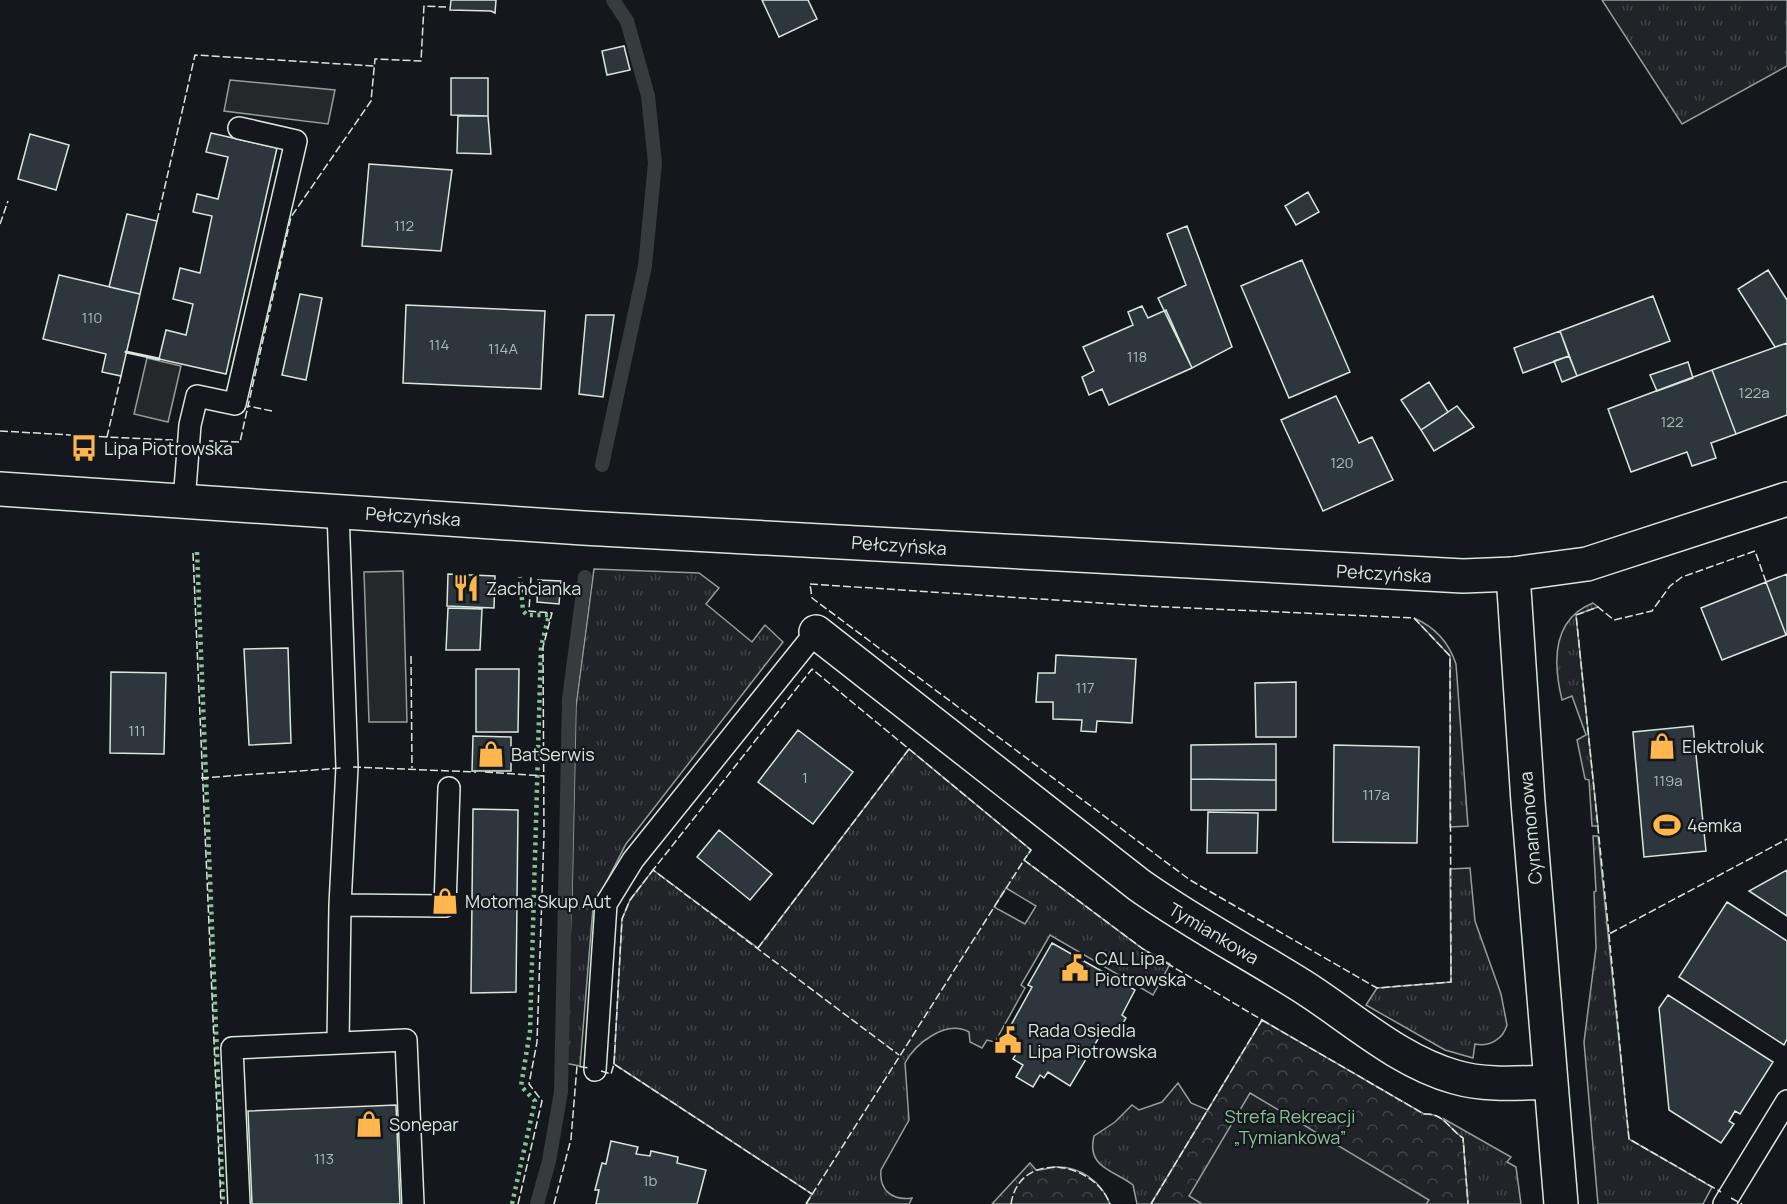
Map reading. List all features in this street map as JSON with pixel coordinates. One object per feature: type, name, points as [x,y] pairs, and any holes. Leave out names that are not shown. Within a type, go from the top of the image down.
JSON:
[{"type":"main road","name":"Pełczyńska","points":[[0,489],[1368,573],[1463,576],[1512,574],[1587,564],[1787,499]]},
{"type":"main road","name":"Cynamonowa","points":[[1512,574],[1550,1082]]},
{"type":"main road","name":"Tymiankowa","points":[[816,632],[1146,890],[1190,920],[1303,987],[1383,1042],[1436,1070],[1464,1080],[1486,1084],[1550,1082]]},
{"type":"main road","points":[[1550,1082],[1561,1204]]},
{"type":"lane","points":[[184,501],[190,425],[197,396],[235,405],[296,141],[239,128]]},
{"type":"lane","points":[[338,511],[347,767],[340,905],[338,1042]]},
{"type":"lane","points":[[595,1070],[600,961],[606,904],[613,890],[633,860],[816,632]]},
{"type":"lane","points":[[340,905],[445,906],[449,788]]},
{"type":"lane","points":[[239,1204],[232,1048],[406,1040],[413,1204]]},
{"type":"lane","points":[[1724,1204],[1787,1101]]},
{"type":"green space","points":[[1602,0],[1787,0],[1787,66],[1682,124]]},
{"type":"green space","points":[[594,569],[699,573],[719,588],[706,604],[752,642],[765,625],[783,642],[626,844],[593,908],[580,1066],[564,1063],[572,897],[576,706]]},
{"type":"green space","points":[[1593,603],[1598,607],[1576,615],[1598,826],[1592,826],[1589,780],[1585,779],[1577,740],[1586,735],[1572,696],[1562,700],[1557,671],[1557,657],[1563,631],[1580,610]]},
{"type":"green space","points":[[1414,618],[1440,636],[1456,664],[1468,826],[1450,827],[1450,656]]},
{"type":"green space","points":[[909,749],[1031,850],[1024,860],[1143,949],[1170,964],[1153,995],[1050,935],[1021,985],[1025,988],[995,1042],[987,1040],[982,1048],[970,1042],[969,1032],[960,1029],[941,1031],[916,1048],[905,1063],[909,1120],[881,1170],[881,1177],[888,1193],[898,1198],[912,1198],[909,1204],[806,1204],[812,1194],[614,1064],[622,919],[630,900],[653,870],[758,948]],"holes":[[[1006,888],[1036,906],[1025,924],[994,907]]]},
{"type":"green space","points":[[1593,836],[1598,836],[1629,1139],[1712,1187],[1703,1204],[1598,1204],[1584,1042],[1596,948]]},
{"type":"green space","points":[[1470,868],[1475,921],[1501,994],[1507,1025],[1495,1041],[1481,1045],[1475,1044],[1473,1058],[1445,1050],[1366,1005],[1377,988],[1451,982],[1450,869]]},
{"type":"green space","name":"Strefa Rekreacji „Tymiankowa”","points":[[1262,1020],[1424,1114],[1436,1116],[1463,1138],[1468,1204],[1151,1204]]},
{"type":"green space","points":[[1178,1083],[1191,1103],[1208,1110],[1151,1204],[1137,1204],[1133,1185],[1098,1162],[1094,1155],[1094,1136],[1115,1122],[1132,1105],[1139,1110],[1162,1102]]},
{"type":"green space","points":[[1250,1093],[1429,1200],[1426,1204],[1202,1204],[1189,1196]]},
{"type":"green space","points":[[1444,1119],[1511,1157],[1507,1162],[1516,1167],[1521,1204],[1468,1204],[1463,1138],[1449,1129]]},
{"type":"green space","points":[[1030,1163],[1036,1170],[1064,1167],[1081,1172],[1101,1188],[1110,1204],[992,1204]]},
{"type":"shaded area","points":[[230,80],[335,90],[328,124],[224,111]]},
{"type":"shaded area","points":[[147,358],[181,366],[168,422],[134,414]]},
{"type":"shaded area","points":[[403,571],[407,722],[369,722],[364,572]]},
{"type":"building","points":[[451,0],[496,0],[495,13],[450,10]]},
{"type":"building","points":[[762,0],[808,0],[817,19],[779,37]]},
{"type":"building","points":[[624,46],[630,70],[607,75],[602,51]]},
{"type":"building","points":[[451,78],[488,78],[488,116],[451,115]]},
{"type":"building","points":[[458,116],[488,116],[491,154],[457,153]]},
{"type":"building","points":[[211,133],[277,148],[226,374],[159,359],[166,330],[186,335],[193,304],[173,299],[180,268],[200,273],[212,216],[193,212],[197,194],[218,199],[228,157],[206,152]]},
{"type":"building","points":[[30,134],[69,145],[56,190],[18,179]]},
{"type":"building","points":[[369,164],[452,170],[441,251],[362,246]]},
{"type":"building","points":[[1308,192],[1319,212],[1296,225],[1285,206]]},
{"type":"building","points":[[127,214],[157,221],[140,294],[109,287]]},
{"type":"building","points":[[1187,226],[1232,347],[1192,368],[1158,298],[1186,285],[1167,234]]},
{"type":"building","points":[[1302,260],[1350,372],[1289,398],[1241,286]]},
{"type":"building","points":[[1768,270],[1787,300],[1787,343],[1775,347],[1738,289]]},
{"type":"building","points":[[59,275],[140,294],[121,376],[102,372],[106,354],[43,339]]},
{"type":"building","points":[[300,294],[322,298],[306,380],[282,375]]},
{"type":"building","points":[[1653,296],[1670,341],[1577,376],[1560,331]]},
{"type":"building","points":[[406,305],[545,311],[541,389],[403,383]]},
{"type":"building","points":[[1142,306],[1148,318],[1166,310],[1192,368],[1109,405],[1102,389],[1089,395],[1082,377],[1094,371],[1083,347],[1133,325],[1128,312]]},
{"type":"building","points":[[586,315],[614,315],[603,397],[579,394]]},
{"type":"building","points":[[1560,331],[1569,356],[1523,373],[1514,348]]},
{"type":"building","points":[[1787,343],[1787,415],[1736,434],[1712,370]]},
{"type":"building","points":[[1569,356],[1577,376],[1562,382],[1554,361]]},
{"type":"building","points":[[1688,362],[1693,378],[1657,391],[1650,375]]},
{"type":"building","points":[[1712,370],[1736,434],[1711,443],[1716,458],[1692,466],[1687,452],[1631,472],[1608,409]]},
{"type":"building","points":[[1429,382],[1448,412],[1421,430],[1401,400]]},
{"type":"building","points":[[1336,396],[1359,443],[1372,437],[1393,480],[1323,511],[1281,420]]},
{"type":"building","points":[[1457,406],[1474,427],[1434,451],[1421,430]]},
{"type":"building","points":[[448,574],[495,576],[494,608],[447,606]]},
{"type":"building","points":[[1787,574],[1787,634],[1786,635],[1766,582]]},
{"type":"building","points":[[538,580],[561,581],[559,604],[537,602]]},
{"type":"building","points":[[1766,582],[1786,635],[1722,660],[1701,608]]},
{"type":"building","points":[[448,608],[482,609],[480,650],[446,650]]},
{"type":"building","points":[[288,648],[291,743],[249,745],[244,649]]},
{"type":"building","points":[[1056,655],[1136,659],[1132,723],[1097,721],[1096,732],[1081,731],[1082,720],[1053,719],[1053,702],[1036,702],[1038,673],[1055,673]]},
{"type":"building","points":[[476,669],[519,669],[518,732],[476,732]]},
{"type":"building","points":[[111,672],[166,673],[164,754],[110,753]]},
{"type":"building","points":[[1296,682],[1296,737],[1256,737],[1255,683]]},
{"type":"building","points":[[1693,726],[1706,851],[1644,857],[1633,732]]},
{"type":"building","points":[[798,730],[853,772],[813,824],[758,782]]},
{"type":"building","name":"BatSerwis","points":[[473,736],[511,737],[511,771],[472,771]]},
{"type":"building","points":[[1276,744],[1276,780],[1191,779],[1191,745]]},
{"type":"building","points":[[1334,745],[1419,747],[1417,843],[1333,842]]},
{"type":"building","points":[[1191,779],[1276,780],[1276,810],[1191,810]]},
{"type":"building","points":[[473,809],[518,810],[516,992],[471,993]]},
{"type":"building","points":[[1208,812],[1258,813],[1257,853],[1207,853]]},
{"type":"building","points":[[719,830],[772,874],[750,900],[697,857]]},
{"type":"building","points":[[1787,870],[1787,916],[1749,891]]},
{"type":"building","points":[[1727,902],[1787,941],[1787,1039],[1784,1045],[1679,977]]},
{"type":"building","points":[[1052,943],[1135,990],[1122,1015],[1126,1018],[1116,1035],[1104,1029],[1070,1086],[1048,1072],[1044,1078],[1040,1075],[1033,1087],[1016,1077],[1023,1065],[1013,1059],[1016,1054],[1000,1045],[1032,987],[1028,985]]},
{"type":"building","points":[[1668,995],[1773,1062],[1740,1114],[1735,1111],[1729,1121],[1734,1124],[1721,1143],[1669,1110],[1659,1008]]},
{"type":"building","points":[[396,1105],[400,1204],[252,1204],[248,1111]]},
{"type":"building","points":[[611,1141],[638,1147],[636,1154],[650,1156],[651,1151],[678,1157],[677,1163],[706,1170],[697,1204],[596,1204],[599,1190],[595,1190],[602,1163],[606,1164]]},
{"type":"waterway","points":[[602,465],[645,266],[655,163],[648,96],[627,21],[613,0]]},
{"type":"waterway","points":[[537,1204],[549,1161],[561,1092],[569,699],[585,577]]},
{"type":"hedge","points":[[197,552],[223,1204]]},
{"type":"hedge","points":[[512,1204],[535,1101],[521,1086],[530,1031],[541,647],[549,615],[527,615],[523,611],[520,577]]},
{"type":"fence","points":[[272,411],[248,406],[291,217],[371,101],[375,59],[421,61],[424,6],[446,7]]},
{"type":"fence","points":[[157,221],[195,55],[375,66]]},
{"type":"fence","points":[[0,224],[8,201]]},
{"type":"fence","points":[[121,376],[107,437],[173,440]]},
{"type":"fence","points":[[209,441],[240,442],[248,406]]},
{"type":"fence","points":[[0,431],[107,437]]},
{"type":"fence","points":[[1766,582],[1755,551],[1682,577],[1670,586],[1652,611],[1614,620],[1598,607],[1576,615],[1609,934],[1787,839]]},
{"type":"fence","points":[[193,553],[221,1204]]},
{"type":"fence","points":[[518,1204],[542,1101],[529,1084],[537,1042],[544,834],[543,647],[552,613],[529,611],[531,577]]},
{"type":"fence","points":[[810,584],[1146,606],[1414,618],[1450,656],[1451,982],[1377,988],[1190,880],[812,598],[810,584]]},
{"type":"fence","points":[[411,656],[412,768]]},
{"type":"fence","points":[[758,948],[909,749],[812,669],[653,870],[899,1055]]},
{"type":"fence","points":[[909,749],[1031,850],[1024,860]]},
{"type":"fence","points":[[353,767],[476,772]]},
{"type":"fence","points":[[201,778],[341,768]]},
{"type":"fence","points":[[485,772],[544,776]]},
{"type":"fence","points":[[806,1204],[1024,860],[1143,949],[1262,1020],[1151,1204]]},
{"type":"fence","points":[[614,1064],[622,919],[630,900],[653,870]]},
{"type":"fence","points":[[1609,934],[1629,1139],[1721,1192]]},
{"type":"fence","points":[[1262,1020],[1424,1114],[1436,1116],[1463,1138],[1468,1204]]},
{"type":"fence","points":[[601,1071],[611,1074],[614,1064],[812,1194]]},
{"type":"fence","points":[[554,1204],[571,1139],[577,1066],[589,1068]]},
{"type":"fence","points":[[1011,1204],[1017,1187],[1027,1175],[1041,1169],[1057,1167],[1073,1170],[1088,1178],[1101,1189],[1110,1204]]},
{"type":"fence","points":[[1731,1198],[1742,1204]]},
{"type":"wall","points":[[126,352],[159,359]]},
{"type":"place","name":"Lipa Piotrowska","points":[[84,448]]},
{"type":"place","name":"Zachcianka","points":[[466,588]]},
{"type":"place","name":"Elektroluk","points":[[1662,746]]},
{"type":"place","name":"BatSerwis","points":[[491,754]]},
{"type":"place","name":"4emka","points":[[1667,825]]},
{"type":"place","name":"Motoma Skup Aut","points":[[445,901]]},
{"type":"place","name":"CAL Lipa Piotrowska","points":[[1075,968]]},
{"type":"place","name":"Rada Osiedla Lipa Piotrowska","points":[[1008,1040]]},
{"type":"place","name":"Sonepar","points":[[369,1124]]}]
